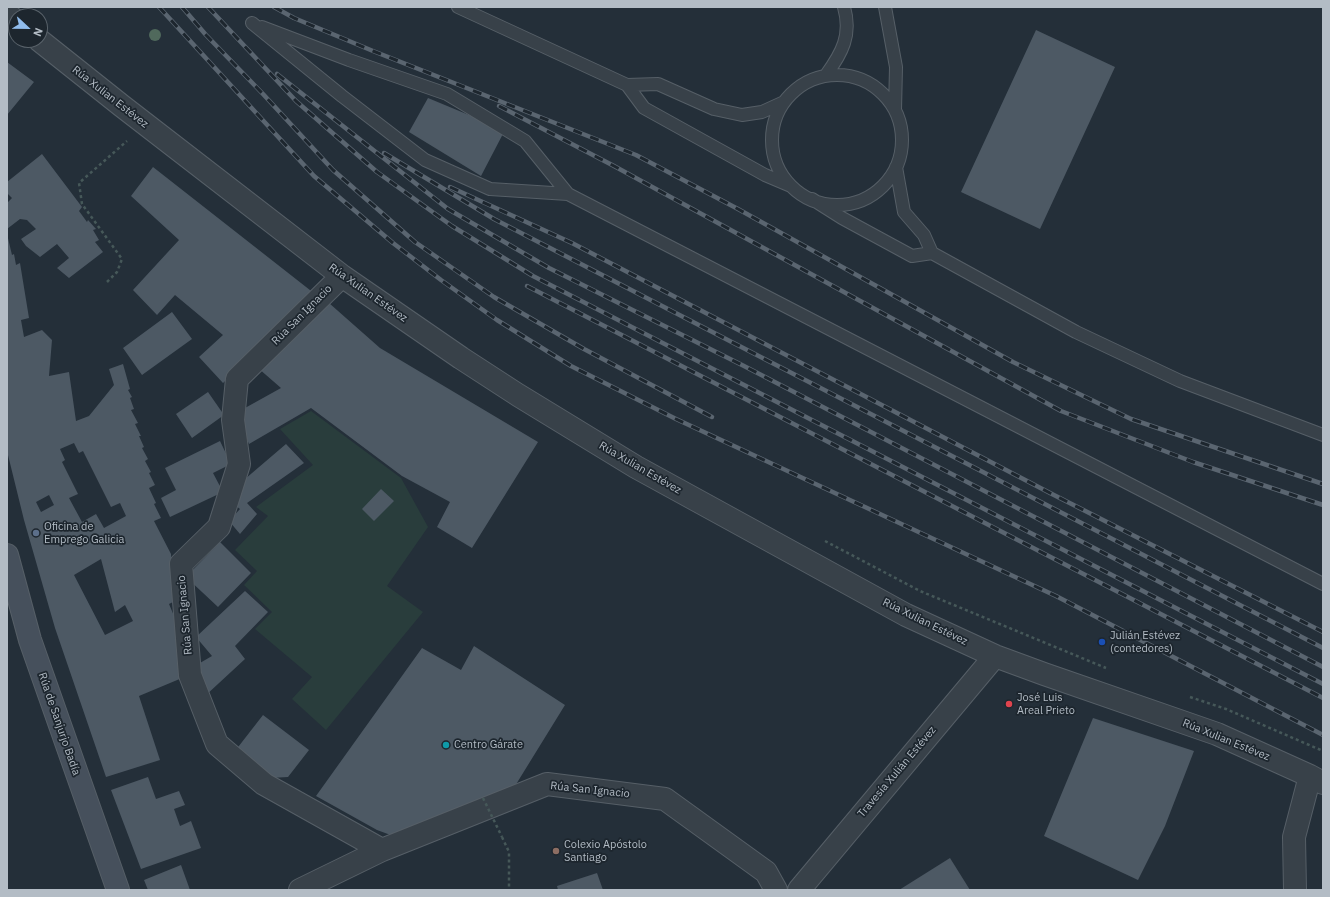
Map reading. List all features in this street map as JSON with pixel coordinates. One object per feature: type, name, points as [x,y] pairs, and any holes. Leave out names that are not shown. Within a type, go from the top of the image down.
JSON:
[{"type":"main road","name":"Rúa de Sanjurjo Badía","points":[[7,555],[30,640],[118,890]]},
{"type":"street","name":"Rúa Xulian Estévez","points":[[48,47],[146,125],[342,276],[493,378],[636,467],[906,614],[995,656],[1051,677],[1217,734],[1316,780]]},
{"type":"street","name":"Rúa San Ignacio","points":[[342,276],[237,380],[233,420],[239,464],[219,528],[181,564],[190,675],[216,744],[264,784],[382,850]]},
{"type":"street","name":"Travesía Xulián Estévez","points":[[799,890],[995,656]]},
{"type":"street","points":[[1295,890],[1294,837],[1316,780]]},
{"type":"street","name":"Rúa San Ignacio","points":[[300,890],[382,850],[547,784],[665,799],[766,872],[776,890]]},
{"type":"lane","points":[[458,7],[627,85],[658,84],[714,109],[742,115],[762,112],[784,102]]},
{"type":"lane","points":[[826,76],[843,48],[846,34],[844,7]]},
{"type":"lane","points":[[885,7],[896,67],[895,110]]},
{"type":"lane","points":[[568,194],[490,189],[425,160],[342,96],[252,23],[349,60],[447,94],[525,141],[568,194],[1323,584]]},
{"type":"lane","points":[[842,75],[859,78],[873,85],[886,96],[895,110],[901,129],[901,148],[896,167],[886,181],[875,193],[860,200],[844,204],[827,204],[801,194],[782,175],[772,146],[772,131],[784,102],[795,90],[810,81],[826,76],[842,75]]},
{"type":"lane","points":[[627,85],[644,108],[765,175],[792,186]]},
{"type":"lane","points":[[896,167],[904,212],[924,235],[932,253],[1083,336],[1180,381],[1323,435]]},
{"type":"lane","points":[[812,199],[842,218],[912,256],[932,253]]},
{"type":"path","points":[[107,282],[117,272],[122,259],[82,204],[79,183],[146,125]]},
{"type":"path","points":[[821,539],[920,591],[1002,626]]},
{"type":"path","points":[[483,798],[509,852],[509,890]]},
{"type":"green space","points":[[311,411],[401,478],[428,527],[387,586],[423,612],[326,730],[292,699],[312,677],[255,629],[272,612],[244,585],[257,571],[235,550],[268,516],[256,507],[313,465],[280,429]]},
{"type":"building","points":[[1036,30],[1115,67],[1040,229],[961,192]]},
{"type":"building","points":[[7,62],[34,82],[7,115]]},
{"type":"building","points":[[428,98],[505,130],[481,176],[409,132]]},
{"type":"building","points":[[42,154],[82,207],[79,211],[87,222],[88,220],[96,229],[93,230],[99,240],[95,242],[103,252],[69,278],[57,268],[69,258],[57,244],[40,257],[26,246],[21,239],[36,229],[27,220],[20,219],[7,229],[7,203],[12,198],[7,193],[7,182]]},
{"type":"building","points":[[153,167],[315,294],[223,383],[199,357],[223,335],[175,295],[157,315],[133,290],[179,240],[131,196]]},
{"type":"building","points":[[7,234],[16,265],[20,263],[29,318],[21,320],[24,337],[42,330],[52,340],[49,376],[69,372],[76,421],[89,416],[114,385],[109,369],[123,364],[130,389],[128,390],[132,397],[130,398],[134,409],[131,410],[138,423],[135,424],[141,436],[139,436],[144,447],[142,448],[148,459],[145,461],[151,472],[149,473],[155,485],[149,488],[156,503],[154,504],[161,518],[154,521],[171,554],[173,602],[169,604],[180,630],[182,678],[139,696],[160,760],[106,777],[55,628],[24,520],[7,451]],"holes":[[[74,443],[79,453],[83,451],[111,507],[120,503],[126,516],[104,528],[96,514],[82,522],[69,498],[78,494],[62,462],[65,460],[60,449]],[[49,495],[54,505],[41,512],[36,502]],[[101,559],[115,612],[125,605],[133,621],[105,635],[74,575]]]},
{"type":"building","points":[[329,303],[380,348],[538,442],[472,548],[437,527],[450,502],[402,476],[311,408],[249,444],[236,413],[281,388],[258,368]]},
{"type":"building","points":[[172,312],[192,339],[142,375],[123,348]]},
{"type":"building","points":[[208,392],[224,415],[192,438],[176,414]]},
{"type":"building","points":[[220,441],[231,464],[213,473],[223,492],[170,517],[161,498],[176,490],[165,468]]},
{"type":"building","points":[[286,444],[304,463],[247,503],[257,514],[240,534],[229,521],[240,509],[231,502],[238,485]]},
{"type":"building","points":[[381,489],[394,501],[374,521],[362,509]]},
{"type":"building","points":[[220,542],[251,573],[218,607],[186,577]]},
{"type":"building","points":[[245,591],[268,612],[235,646],[245,659],[205,696],[193,667],[212,656],[196,637]]},
{"type":"building","name":"Centro Gárate","points":[[474,646],[565,705],[515,786],[396,837],[377,830],[316,796],[422,648],[461,670]]},
{"type":"building","points":[[263,715],[309,750],[288,777],[270,778],[235,751]]},
{"type":"building","points":[[1093,718],[1194,751],[1165,826],[1138,880],[1044,836]]},
{"type":"building","points":[[148,777],[156,799],[179,791],[185,805],[174,809],[180,826],[191,821],[201,848],[141,869],[111,790]]},
{"type":"building","points":[[950,858],[970,890],[899,890]]},
{"type":"building","points":[[181,865],[190,890],[148,890],[144,880]]},
{"type":"building","points":[[597,873],[603,890],[558,890],[557,886]]},
{"type":"railway","points":[[159,7],[314,176],[393,243],[497,320],[571,366],[676,419],[1056,596],[1323,735]]},
{"type":"railway","points":[[182,7],[206,35],[333,170],[415,242],[494,297],[584,349],[712,417]]},
{"type":"railway","points":[[208,7],[296,101],[377,172],[452,226],[533,276],[1323,684]]},
{"type":"railway","points":[[274,7],[294,18],[373,51],[636,155],[738,209],[1013,362],[1131,419],[1323,484]]},
{"type":"railway","points":[[277,74],[448,209],[549,268],[744,366],[1323,667]]},
{"type":"railway","points":[[499,106],[614,166],[1061,411],[1193,462],[1323,505]]},
{"type":"railway","points":[[384,153],[494,219],[1323,648]]},
{"type":"railway","points":[[450,187],[572,243],[1050,493],[1323,632]]},
{"type":"railway","points":[[527,286],[1323,698]]},
{"type":"place","name":"Oficina de Emprego Galicia","points":[[36,533]]},
{"type":"place","name":"Julián Estévez (contedores)","points":[[1102,642]]},
{"type":"place","name":"José Luis Areal Prieto","points":[[1009,704]]},
{"type":"place","name":"Centro Gárate","points":[[446,745]]},
{"type":"place","name":"Colexio Apóstolo Santiago","points":[[556,851]]}]
